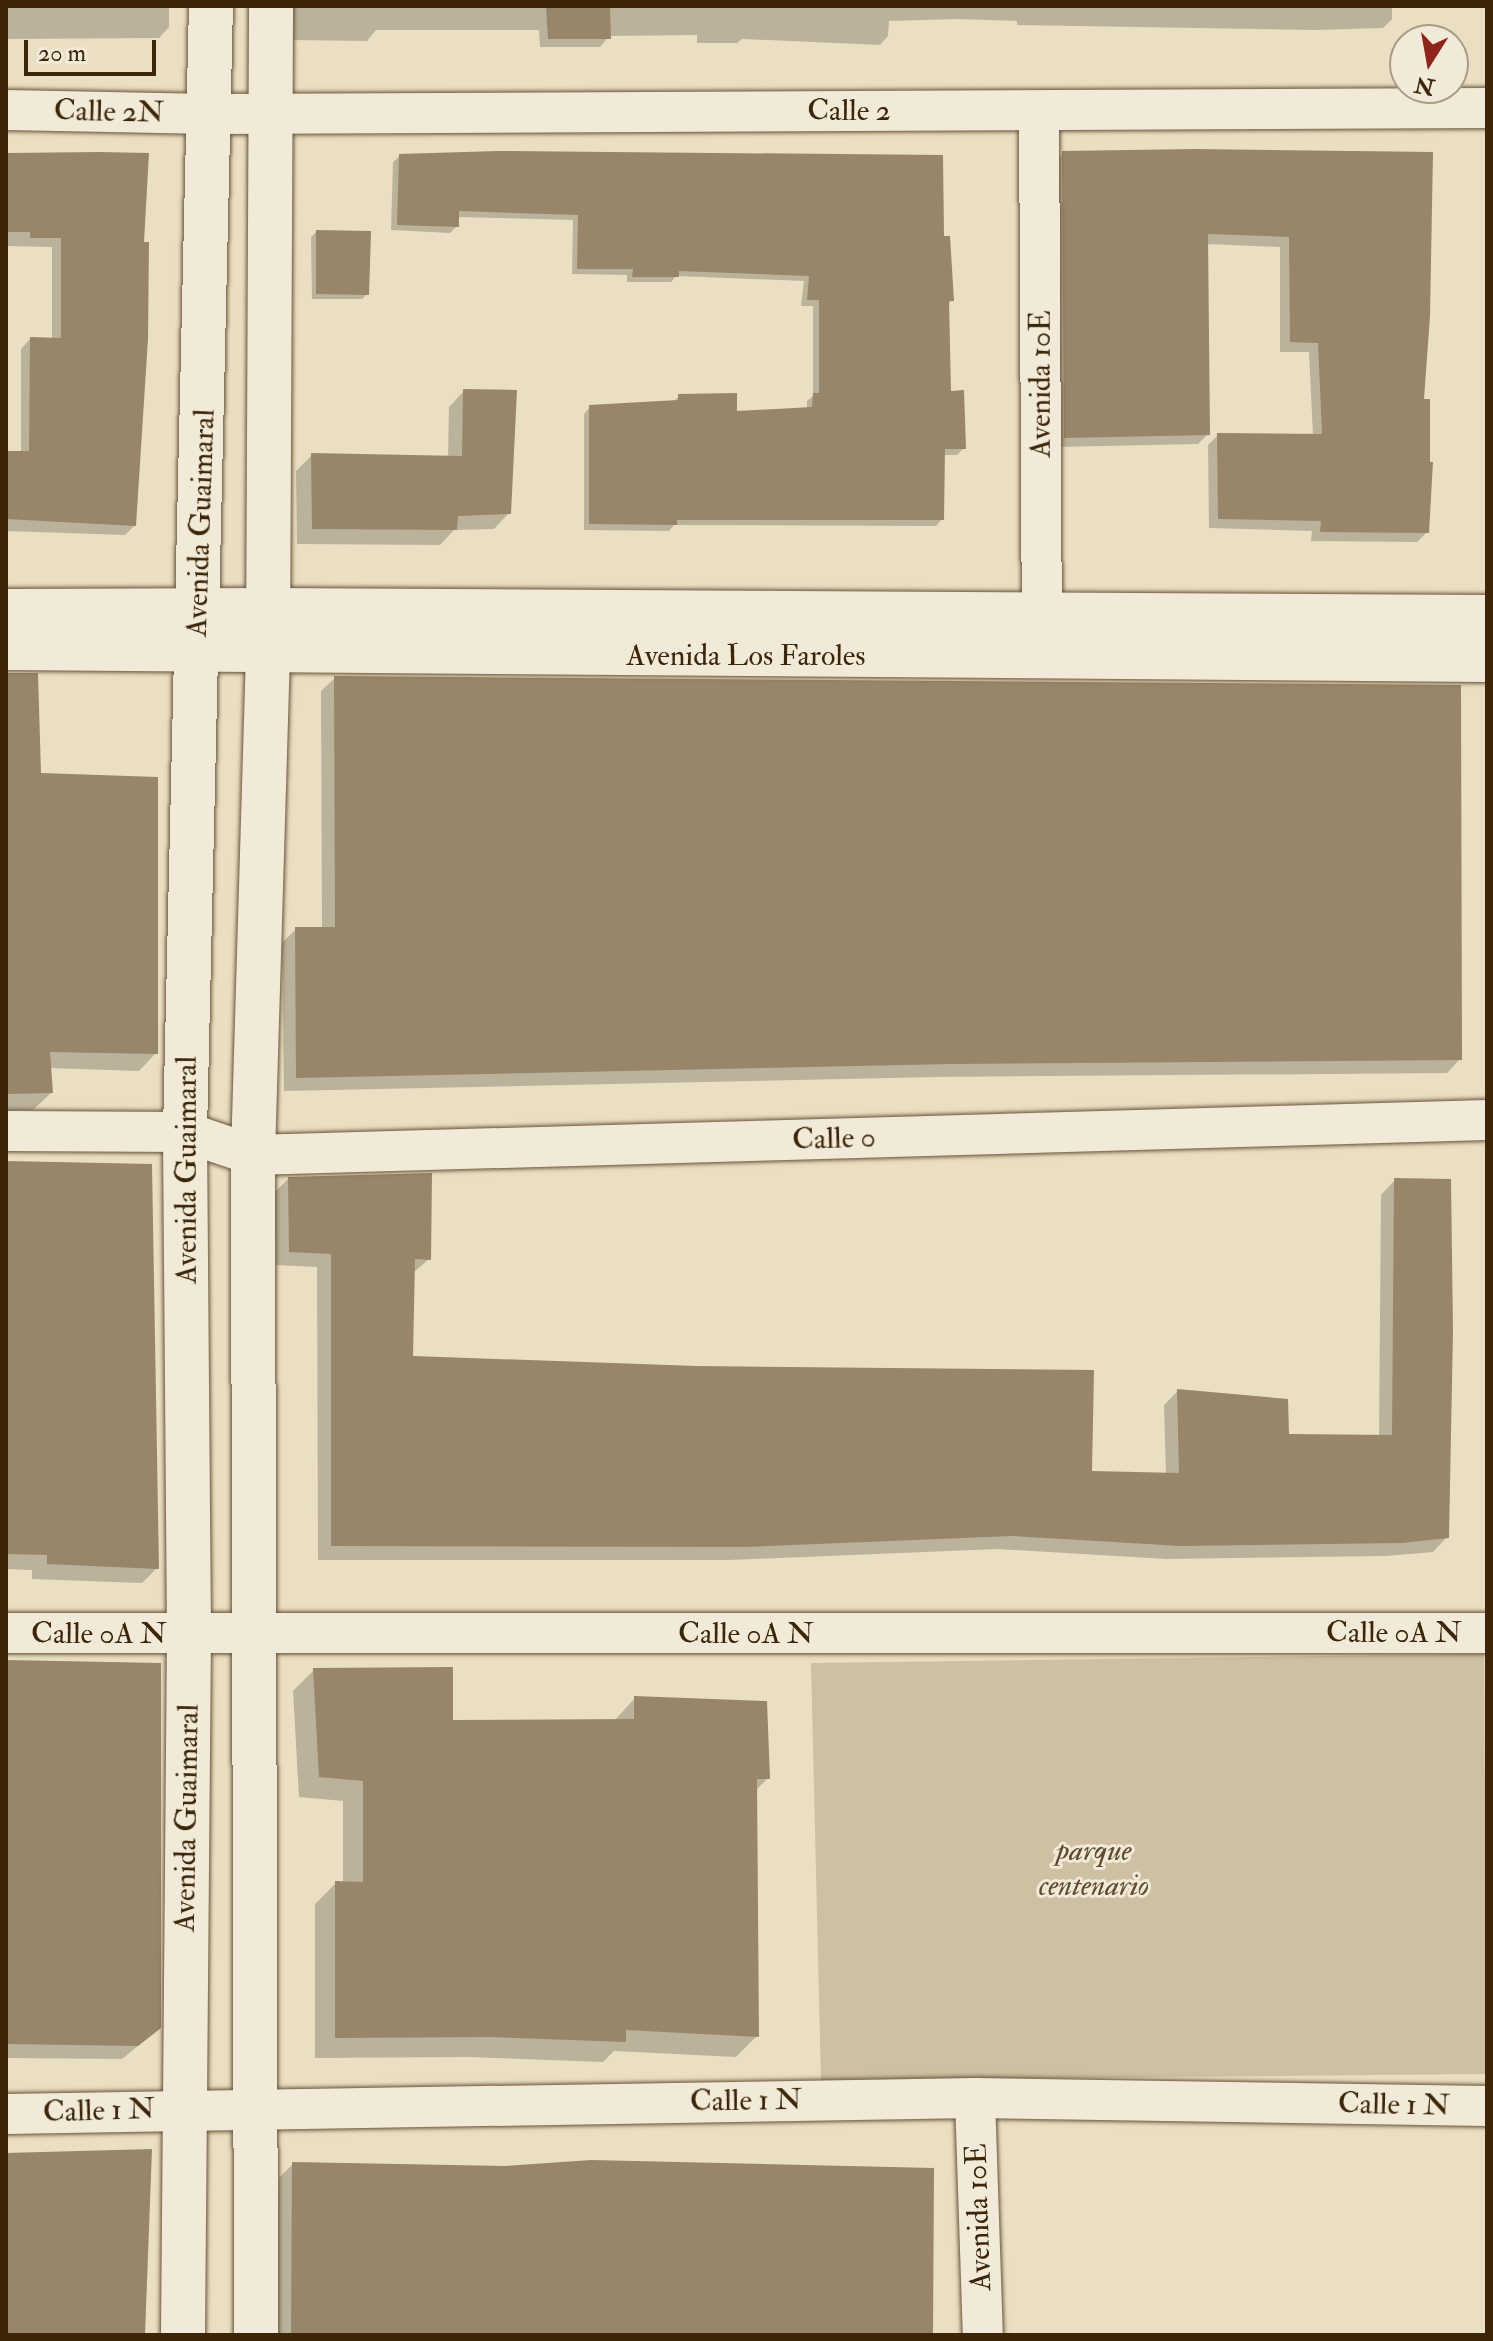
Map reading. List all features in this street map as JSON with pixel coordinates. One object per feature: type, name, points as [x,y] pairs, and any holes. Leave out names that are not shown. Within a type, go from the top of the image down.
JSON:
[{"type":"street","name":"Avenida Guaimaral","points":[[183,2335],[189,1634],[185,1132],[211,114],[211,6]]},
{"type":"street","points":[[256,2335],[257,1635],[253,1155],[268,652],[271,6]]},
{"type":"street","name":"Calle 2","points":[[211,114],[1487,108]]},
{"type":"street","name":"Calle 2N","points":[[6,110],[211,114]]},
{"type":"street","name":"Avenida 10E","points":[[1039,111],[1043,636]]},
{"type":"street","name":"Avenida Los Faroles","points":[[6,648],[198,631],[268,610],[1043,636],[1487,660]]},
{"type":"street","name":"Avenida Los Faroles","points":[[6,611],[198,631],[268,652],[1043,636],[1487,617]]},
{"type":"street","name":"Calle 0","points":[[6,1131],[185,1132],[253,1155],[1487,1120]]},
{"type":"street","name":"Calle 0A N","points":[[6,1633],[1487,1633]]},
{"type":"street","name":"Avenida 10E","points":[[975,2098],[983,2335]]},
{"type":"street","name":"Calle 1 N","points":[[6,2114],[258,2107],[975,2098],[1487,2106]]},
{"type":"green space","name":"parque centenario","points":[[1484,1654],[1487,2074],[821,2080],[811,1663]]},
{"type":"building","points":[[546,6],[610,6],[611,39],[548,39]]},
{"type":"building","points":[[498,151],[943,155],[944,236],[950,236],[954,301],[949,301],[951,391],[964,390],[966,449],[945,449],[944,520],[677,520],[677,525],[589,524],[589,405],[678,400],[678,394],[737,393],[737,411],[812,407],[813,393],[819,393],[819,300],[807,300],[809,276],[679,271],[679,277],[632,277],[633,269],[577,269],[578,215],[459,211],[459,227],[397,225],[399,154]]},
{"type":"building","points":[[1062,151],[1433,152],[1430,316],[1424,399],[1430,399],[1430,462],[1433,462],[1429,533],[1320,532],[1321,521],[1218,519],[1217,433],[1322,434],[1318,343],[1290,342],[1289,237],[1208,234],[1210,435],[1064,438]]},
{"type":"building","points":[[6,153],[149,153],[144,242],[149,242],[148,339],[136,526],[6,519],[6,451],[29,451],[30,337],[61,338],[61,238],[30,238],[30,232],[6,232]]},
{"type":"building","points":[[316,230],[371,231],[369,295],[316,294]]},
{"type":"building","points":[[463,389],[517,390],[511,514],[458,516],[457,530],[312,529],[311,453],[462,456]]},
{"type":"building","points":[[6,673],[38,673],[41,773],[158,777],[158,1054],[50,1052],[53,1093],[6,1094]]},
{"type":"building","points":[[334,676],[1461,685],[1462,1060],[951,1064],[296,1078],[295,927],[335,927]]},
{"type":"building","points":[[6,1161],[152,1164],[159,1569],[47,1564],[47,1555],[6,1554]]},
{"type":"building","points":[[432,1173],[431,1260],[415,1259],[413,1356],[696,1366],[1094,1370],[1092,1471],[1179,1473],[1177,1389],[1288,1399],[1289,1434],[1392,1435],[1394,1178],[1451,1179],[1453,1331],[1449,1538],[1401,1543],[1181,1546],[1012,1536],[744,1547],[331,1546],[331,1254],[289,1252],[288,1177]]},
{"type":"building","points":[[6,1660],[161,1663],[161,2028],[138,2046],[6,2044]]},
{"type":"building","points":[[453,1667],[453,1720],[634,1719],[634,1696],[767,1701],[770,1779],[757,1779],[759,2037],[626,2030],[626,2042],[491,2037],[335,2038],[335,1881],[363,1882],[363,1781],[319,1777],[313,1668]]},
{"type":"building","points":[[152,2149],[145,2335],[6,2335],[6,2153]]},
{"type":"building","points":[[591,2160],[934,2168],[933,2335],[291,2335],[292,2162],[505,2166]]}]
